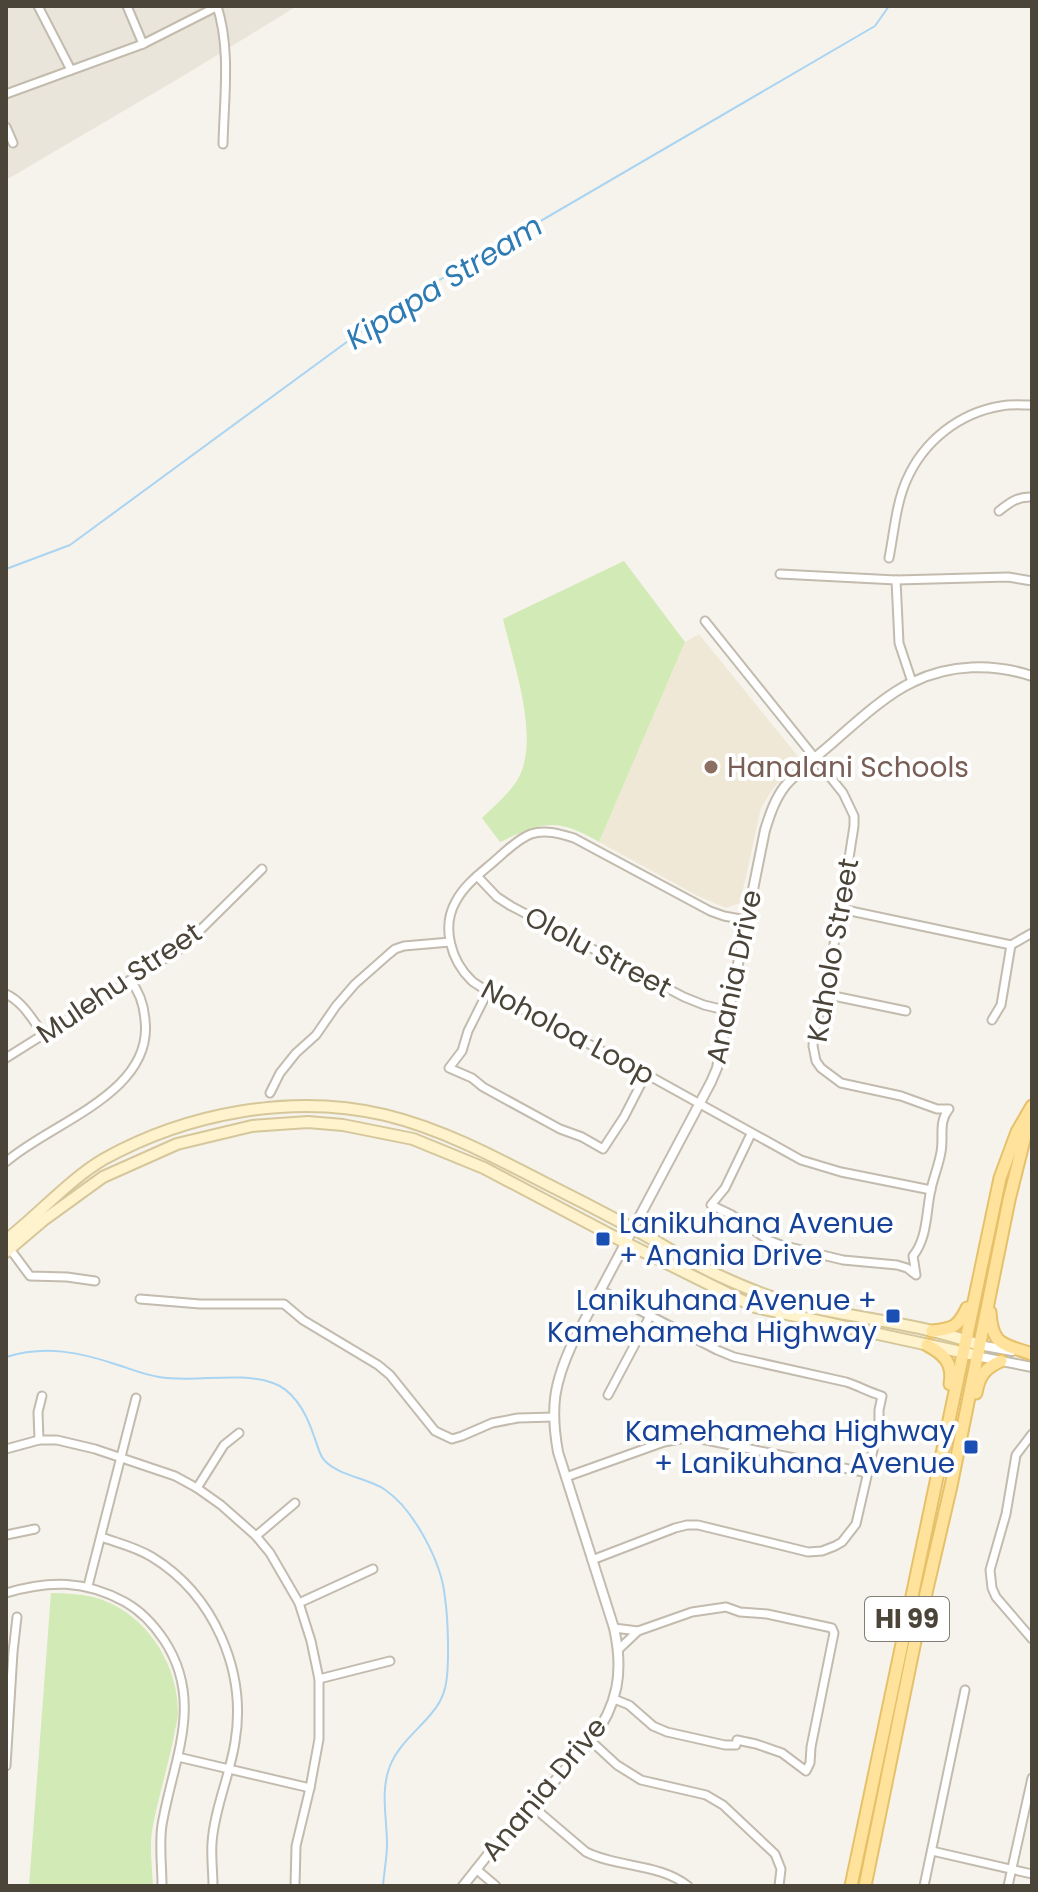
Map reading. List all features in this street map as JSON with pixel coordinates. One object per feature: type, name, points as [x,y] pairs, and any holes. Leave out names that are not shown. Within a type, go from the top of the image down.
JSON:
[{"type":"main road","points":[[7,1246],[78,1178],[101,1161],[138,1142],[209,1118],[261,1108],[322,1106],[383,1115],[485,1152],[720,1276],[765,1295],[797,1305],[932,1331],[965,1340],[978,1350]]},
{"type":"main road","name":"HI 99","points":[[851,1886],[1000,1178],[1017,1132],[1032,1107]]},
{"type":"main road","name":"HI 99","points":[[865,1886],[1009,1200],[1032,1107]]},
{"type":"main road","points":[[7,1246],[103,1177],[177,1144],[252,1126],[308,1122],[343,1125],[413,1139],[484,1168],[755,1307],[963,1353],[978,1350]]},
{"type":"main road","points":[[932,1331],[957,1325],[975,1293]]},
{"type":"main road","points":[[989,1301],[996,1339],[1032,1354]]},
{"type":"main road","points":[[927,1345],[945,1356],[951,1369],[928,1514]]},
{"type":"main road","points":[[951,1486],[981,1375],[988,1367],[1001,1361]]},
{"type":"street","points":[[38,6],[71,70]]},
{"type":"street","points":[[127,6],[143,44]]},
{"type":"street","points":[[6,94],[143,44],[217,6],[222,22],[225,72],[223,144]]},
{"type":"street","points":[[6,127],[13,143]]},
{"type":"street","points":[[889,558],[901,496],[928,446],[966,417],[1002,406],[1032,405]]},
{"type":"street","points":[[999,511],[1011,501],[1024,496],[1032,497]]},
{"type":"street","points":[[780,574],[896,580],[1008,577],[1032,581]]},
{"type":"street","points":[[896,580],[899,643],[912,682]]},
{"type":"street","name":"Kaholo Street","points":[[705,621],[843,793],[854,816],[841,909],[816,1019],[813,1046],[816,1061],[841,1083],[901,1096],[937,1109],[949,1109],[942,1121],[941,1151],[920,1247],[913,1256],[916,1275],[897,1265],[843,1260],[781,1245],[711,1205],[725,1188],[751,1134]]},
{"type":"street","name":"Anania Drive","points":[[463,1886],[591,1741],[603,1725],[614,1699],[620,1672],[619,1649],[556,1443],[555,1393],[559,1374],[573,1342],[717,1068],[771,810],[786,785],[814,758],[912,682],[956,669],[988,666],[1032,676]]},
{"type":"street","points":[[270,1093],[280,1073],[316,1035],[336,1006],[389,954],[404,946],[450,942],[448,928],[456,900],[477,876],[530,834],[561,834],[710,911],[746,920]]},
{"type":"street","name":"Mulehu Street","points":[[6,1058],[183,947],[262,869]]},
{"type":"street","name":"Ololu Street","points":[[477,876],[497,897],[511,906],[684,997],[729,1011]]},
{"type":"street","points":[[841,909],[1011,945],[1032,933]]},
{"type":"street","name":"Noholoa Loop","points":[[450,942],[455,957],[472,981],[488,991],[801,1160],[931,1190]]},
{"type":"street","points":[[992,1020],[1001,1005],[1011,945]]},
{"type":"street","points":[[6,1162],[30,1143],[103,1099],[127,1077],[142,1051],[146,1025],[144,1011],[130,980]]},
{"type":"street","points":[[488,991],[468,1031],[462,1051],[449,1068],[560,1129],[603,1149],[646,1074]]},
{"type":"street","points":[[6,994],[17,1000],[43,1034]]},
{"type":"street","points":[[824,994],[906,1011]]},
{"type":"street","points":[[7,1246],[30,1276],[95,1281]]},
{"type":"street","points":[[592,1560],[687,1525],[743,1535],[808,1552],[822,1551],[842,1542],[856,1524],[879,1424],[882,1396],[865,1392],[846,1382],[734,1357],[602,1291]]},
{"type":"street","points":[[140,1299],[200,1304],[284,1304],[303,1320],[378,1365],[390,1375],[435,1431],[452,1439],[492,1423],[518,1418],[554,1417]]},
{"type":"street","points":[[608,1395],[650,1316]]},
{"type":"street","points":[[978,1350],[1032,1354]]},
{"type":"street","points":[[978,1350],[1001,1361],[1032,1367]]},
{"type":"street","points":[[39,1440],[38,1412],[42,1396]]},
{"type":"street","points":[[88,1586],[136,1398]]},
{"type":"street","points":[[197,1488],[224,1445],[239,1433]]},
{"type":"street","points":[[1032,1434],[1016,1455],[1006,1514],[990,1570],[996,1597],[1032,1639]]},
{"type":"street","points":[[566,1477],[664,1442],[691,1437],[868,1473]]},
{"type":"street","points":[[6,1449],[39,1440],[57,1440],[95,1449],[175,1476],[221,1505],[270,1553],[299,1603],[319,1679],[319,1739],[296,1846],[295,1886]]},
{"type":"street","points":[[256,1536],[295,1503]]},
{"type":"street","points":[[6,1535],[35,1529]]},
{"type":"street","points":[[101,1537],[135,1548],[175,1575],[207,1611],[223,1638],[232,1662],[237,1696],[236,1740],[212,1842],[213,1886]]},
{"type":"street","points":[[299,1603],[373,1569]]},
{"type":"street","points":[[6,1593],[53,1584],[88,1586],[115,1596],[132,1607],[155,1626],[170,1649],[184,1690],[184,1731],[160,1841],[162,1886]]},
{"type":"street","points":[[614,1699],[629,1705],[653,1726],[667,1732],[725,1745],[736,1745],[737,1740],[756,1744],[782,1753],[806,1771],[834,1640],[832,1628],[726,1607],[692,1612],[638,1631],[619,1649]]},
{"type":"street","points":[[6,1766],[9,1652],[17,1617]]},
{"type":"street","points":[[614,1628],[638,1631]]},
{"type":"street","points":[[319,1679],[390,1661]]},
{"type":"street","points":[[924,1886],[965,1690]]},
{"type":"street","points":[[591,1741],[617,1765],[641,1780],[706,1795],[723,1805],[775,1854],[781,1869],[779,1886]]},
{"type":"street","points":[[178,1757],[310,1788]]},
{"type":"street","points":[[1008,1886],[1032,1778]]},
{"type":"street","points":[[532,1806],[586,1852],[623,1865],[662,1872],[688,1886]]},
{"type":"street","points":[[932,1851],[1032,1874]]},
{"type":"street","points":[[476,1869],[496,1886]]},
{"type":"shaded area","points":[[6,6],[297,6],[6,180]]},
{"type":"shaded area","name":"Hanalani Schools","points":[[699,634],[800,759],[772,790],[761,808],[740,903],[726,908],[599,842],[685,642]]},
{"type":"green space","points":[[624,561],[685,642],[599,842],[571,829],[550,825],[500,842],[482,818],[519,777],[527,741],[523,699],[503,619]]},
{"type":"green space","points":[[51,1593],[93,1597],[127,1613],[154,1640],[172,1674],[178,1715],[152,1833],[153,1886],[29,1886]]},
{"type":"waterway","name":"Kipapa Stream","points":[[6,569],[70,545],[400,303],[875,26],[889,6]]},
{"type":"waterway","points":[[6,1357],[35,1351],[62,1352],[159,1377],[232,1377],[273,1383],[295,1398],[325,1461],[338,1470],[384,1489],[416,1523],[432,1553],[443,1584],[448,1669],[440,1702],[398,1751],[387,1775],[387,1849],[383,1886]]},
{"type":"place","name":"Hanalani Schools","points":[[711,767]]},
{"type":"place","name":"Lanikuhana Avenue + Anania Drive","points":[[603,1239]]},
{"type":"place","name":"Lanikuhana Avenue + Kamehameha Highway","points":[[893,1316]]},
{"type":"place","name":"Kamehameha Highway + Lanikuhana Avenue","points":[[971,1447]]}]
